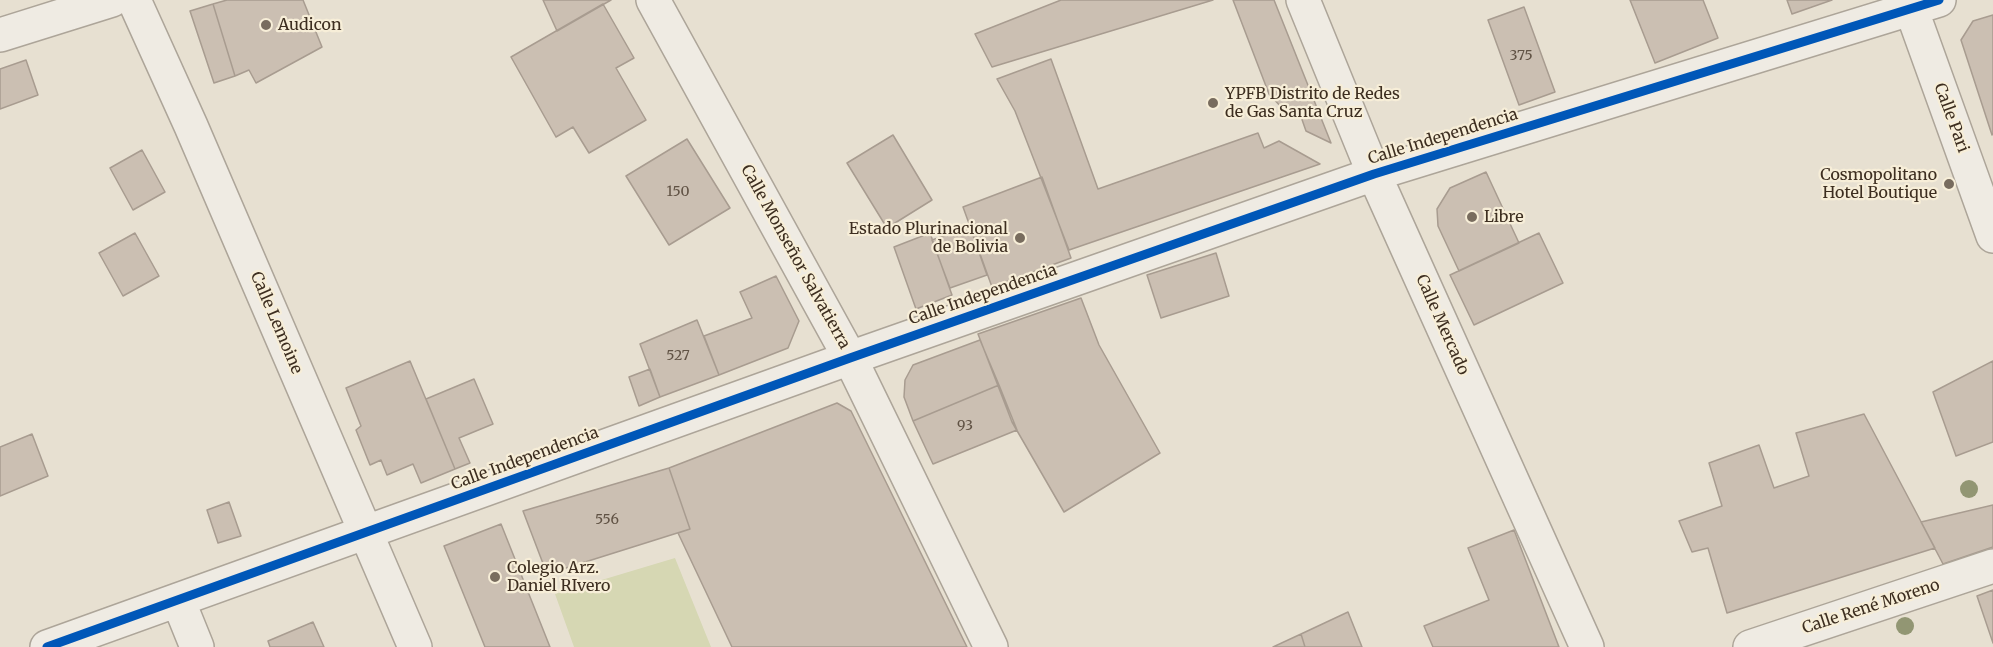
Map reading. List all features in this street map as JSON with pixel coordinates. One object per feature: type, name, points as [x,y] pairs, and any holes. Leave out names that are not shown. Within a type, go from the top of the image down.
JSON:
[{"type":"street","points":[[0,35],[112,0]]},
{"type":"street","name":"Calle Lemoine","points":[[134,0],[191,126],[415,647]]},
{"type":"street","name":"Calle Monseñor Salvatierra","points":[[653,0],[850,358],[991,647]]},
{"type":"street","name":"Calle Mercado","points":[[1303,0],[1374,174],[1587,647]]},
{"type":"street","name":"Calle Independencia","points":[[47,647],[850,358],[1374,174],[1919,3]]},
{"type":"street","name":"Calle Pari","points":[[1919,3],[1993,236]]},
{"type":"street","name":"Calle René Moreno","points":[[1750,647],[1993,566]]},
{"type":"street","points":[[178,600],[197,647]]},
{"type":"green space","points":[[675,558],[711,647],[574,647],[555,594]]},
{"type":"building","name":"Audicon","points":[[227,0],[303,0],[322,47],[256,83],[249,70],[235,76],[213,4]]},
{"type":"building","points":[[543,0],[611,0],[557,31]]},
{"type":"building","points":[[1061,0],[1213,0],[992,67],[975,34]]},
{"type":"building","points":[[1233,0],[1274,0],[1331,143],[1306,131],[1299,111],[1283,109],[1269,94]]},
{"type":"building","points":[[1630,0],[1703,0],[1718,38],[1655,63]]},
{"type":"building","points":[[1787,0],[1832,0],[1792,14]]},
{"type":"building","points":[[213,4],[235,76],[214,83],[190,11]]},
{"type":"building","points":[[603,4],[634,58],[616,68],[646,120],[589,153],[573,127],[556,137],[511,57]]},
{"type":"building","points":[[1524,7],[1555,92],[1519,105],[1488,20]]},
{"type":"building","points":[[1993,15],[1992,135],[1961,40],[1973,21]]},
{"type":"building","points":[[1051,59],[1098,189],[1258,133],[1264,148],[1279,141],[1320,164],[1069,250],[1015,111],[997,79]]},
{"type":"building","points":[[26,60],[38,95],[0,109],[0,69]]},
{"type":"building","points":[[893,135],[932,200],[887,228],[847,163]]},
{"type":"building","points":[[687,139],[730,208],[669,245],[626,176]]},
{"type":"building","points":[[142,150],[165,192],[133,210],[110,168]]},
{"type":"building","name":"Libre","points":[[1486,172],[1519,243],[1459,271],[1438,226],[1437,209],[1450,188]]},
{"type":"building","name":"Estado Plurinacional de Bolivia","points":[[1042,177],[1071,258],[992,287],[963,207]]},
{"type":"building","points":[[970,227],[987,275],[950,288],[932,240]]},
{"type":"building","points":[[135,233],[159,276],[123,296],[99,253]]},
{"type":"building","points":[[930,233],[952,295],[916,309],[894,247]]},
{"type":"building","points":[[1539,233],[1563,283],[1474,325],[1450,275]]},
{"type":"building","points":[[1216,253],[1229,296],[1161,318],[1147,275]]},
{"type":"building","points":[[776,276],[799,321],[788,348],[719,375],[704,336],[752,318],[740,292]]},
{"type":"building","points":[[1081,298],[1099,345],[1160,453],[1064,512],[1012,422],[978,334]]},
{"type":"building","points":[[697,320],[719,375],[660,397],[640,344]]},
{"type":"building","points":[[980,340],[999,385],[913,421],[904,397],[905,380],[913,365]]},
{"type":"building","points":[[410,361],[455,469],[421,483],[413,464],[387,475],[381,460],[370,465],[356,430],[361,426],[346,388]]},
{"type":"building","points":[[1993,361],[1993,442],[1956,456],[1933,392]]},
{"type":"building","points":[[650,369],[660,397],[639,406],[629,377]]},
{"type":"building","points":[[474,379],[493,424],[459,438],[470,463],[455,469],[426,399]]},
{"type":"building","points":[[999,385],[1017,430],[933,464],[913,421]]},
{"type":"building","points":[[837,403],[851,411],[967,647],[732,647],[678,533],[690,529],[669,468]]},
{"type":"building","points":[[1864,414],[1935,548],[1727,613],[1708,548],[1692,552],[1679,521],[1722,506],[1709,463],[1759,445],[1774,488],[1809,476],[1796,433]]},
{"type":"building","points":[[32,434],[48,476],[0,496],[0,447]]},
{"type":"building","points":[[669,468],[690,529],[547,574],[523,511]]},
{"type":"building","points":[[229,502],[241,536],[218,543],[207,510]]},
{"type":"building","points":[[1993,505],[1993,547],[1943,564],[1921,522]]},
{"type":"building","points":[[501,524],[550,647],[485,647],[444,546]]},
{"type":"building","points":[[1514,530],[1559,647],[1433,647],[1424,626],[1489,600],[1468,548]]},
{"type":"building","points":[[1993,590],[1993,643],[1977,596]]},
{"type":"building","points":[[1348,612],[1362,647],[1305,647],[1301,634]]},
{"type":"building","points":[[313,622],[324,647],[270,647],[268,641]]},
{"type":"building","points":[[1301,634],[1305,647],[1273,647]]},
{"type":"cycle path","points":[[47,647],[850,358],[1374,174],[1939,0]]},
{"type":"place","name":"Audicon","points":[[266,25]]},
{"type":"place","name":"YPFB Distrito de Redes de Gas Santa Cruz","points":[[1213,103]]},
{"type":"place","name":"Cosmopolitano Hotel Boutique","points":[[1949,184]]},
{"type":"place","name":"Libre","points":[[1472,217]]},
{"type":"place","name":"Estado Plurinacional de Bolivia","points":[[1020,238]]},
{"type":"place","name":"Colegio Arz. Daniel RIvero","points":[[495,577]]}]
